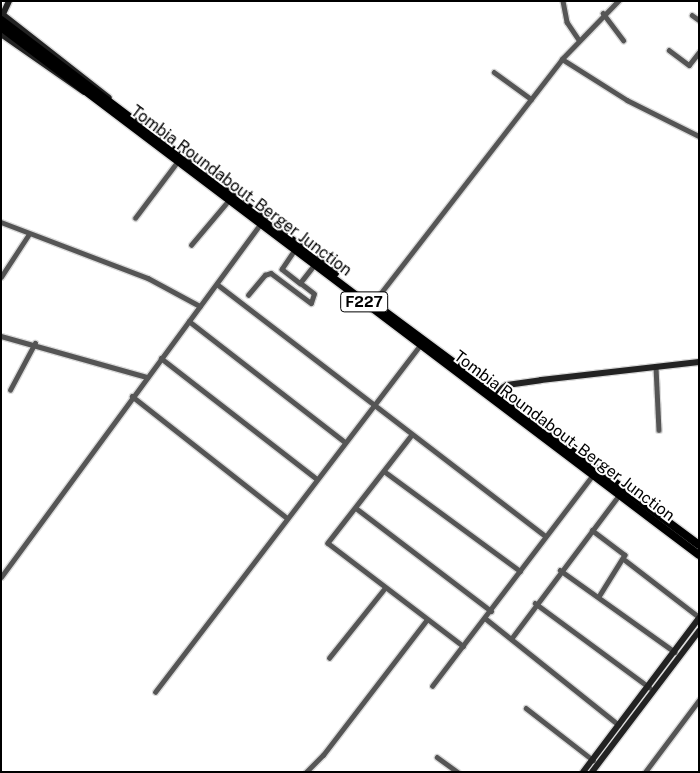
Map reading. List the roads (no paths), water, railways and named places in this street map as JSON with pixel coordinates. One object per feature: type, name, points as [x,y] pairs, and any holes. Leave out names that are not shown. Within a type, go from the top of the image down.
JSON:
[{"type":"main road","name":"F227","points":[[2,16],[31,46]]},
{"type":"main road","name":"F227","points":[[1,27],[31,46]]},
{"type":"main road","name":"Tombia Roundabout- Berger Junction","points":[[31,46],[91,95],[229,200],[263,221],[295,250],[420,345],[492,394],[593,475],[699,555]]},
{"type":"main road","name":"Tombia Roundabout- Berger Junction","points":[[31,46],[118,108],[263,221],[492,394],[699,545]]},
{"type":"street","points":[[9,1],[2,16],[79,72],[118,108]]},
{"type":"street","points":[[564,1],[567,22],[579,40]]},
{"type":"street","points":[[373,303],[562,60],[603,13],[618,1]]},
{"type":"street","points":[[603,13],[623,40]]},
{"type":"street","points":[[692,15],[699,20]]},
{"type":"street","points":[[1,34],[58,77],[91,95]]},
{"type":"street","points":[[669,50],[689,66],[699,52]]},
{"type":"street","points":[[562,60],[627,100],[699,136]]},
{"type":"street","points":[[494,72],[531,99]]},
{"type":"street","points":[[135,218],[178,161]]},
{"type":"street","points":[[191,245],[229,200]]},
{"type":"street","points":[[1,577],[132,396],[218,284],[263,221]]},
{"type":"street","points":[[1,222],[148,278],[200,306]]},
{"type":"street","points":[[1,277],[29,234]]},
{"type":"street","points":[[248,296],[264,274],[282,269],[295,250]]},
{"type":"street","points":[[300,283],[315,264]]},
{"type":"street","points":[[271,273],[310,303],[314,295],[282,269]]},
{"type":"street","points":[[218,284],[412,435],[546,536]]},
{"type":"street","points":[[189,321],[346,442]]},
{"type":"street","points":[[1,336],[147,377]]},
{"type":"street","points":[[10,390],[35,344]]},
{"type":"street","points":[[155,692],[420,345]]},
{"type":"street","points":[[161,358],[317,480]]},
{"type":"street","points":[[492,394],[541,380],[699,362]]},
{"type":"street","points":[[656,367],[659,430]]},
{"type":"street","points":[[132,396],[288,518]]},
{"type":"street","points":[[412,435],[328,543],[384,589],[463,646]]},
{"type":"street","points":[[384,470],[520,571]]},
{"type":"street","points":[[432,686],[593,475]]},
{"type":"street","points":[[511,639],[560,570],[619,495]]},
{"type":"street","points":[[356,508],[491,611]]},
{"type":"street","points":[[583,772],[620,726],[636,711],[649,687],[699,618],[625,560],[625,555],[592,530]]},
{"type":"street","points":[[598,597],[625,560]]},
{"type":"street","points":[[560,570],[674,652]]},
{"type":"street","points":[[329,658],[384,589]]},
{"type":"street","points":[[535,604],[649,687]]},
{"type":"street","points":[[485,618],[620,726]]},
{"type":"street","points":[[306,772],[323,755],[426,621]]},
{"type":"street","points":[[592,772],[636,711],[699,630]]},
{"type":"street","points":[[645,772],[699,700]]},
{"type":"street","points":[[526,708],[593,760]]},
{"type":"street","points":[[436,757],[458,772]]}]
